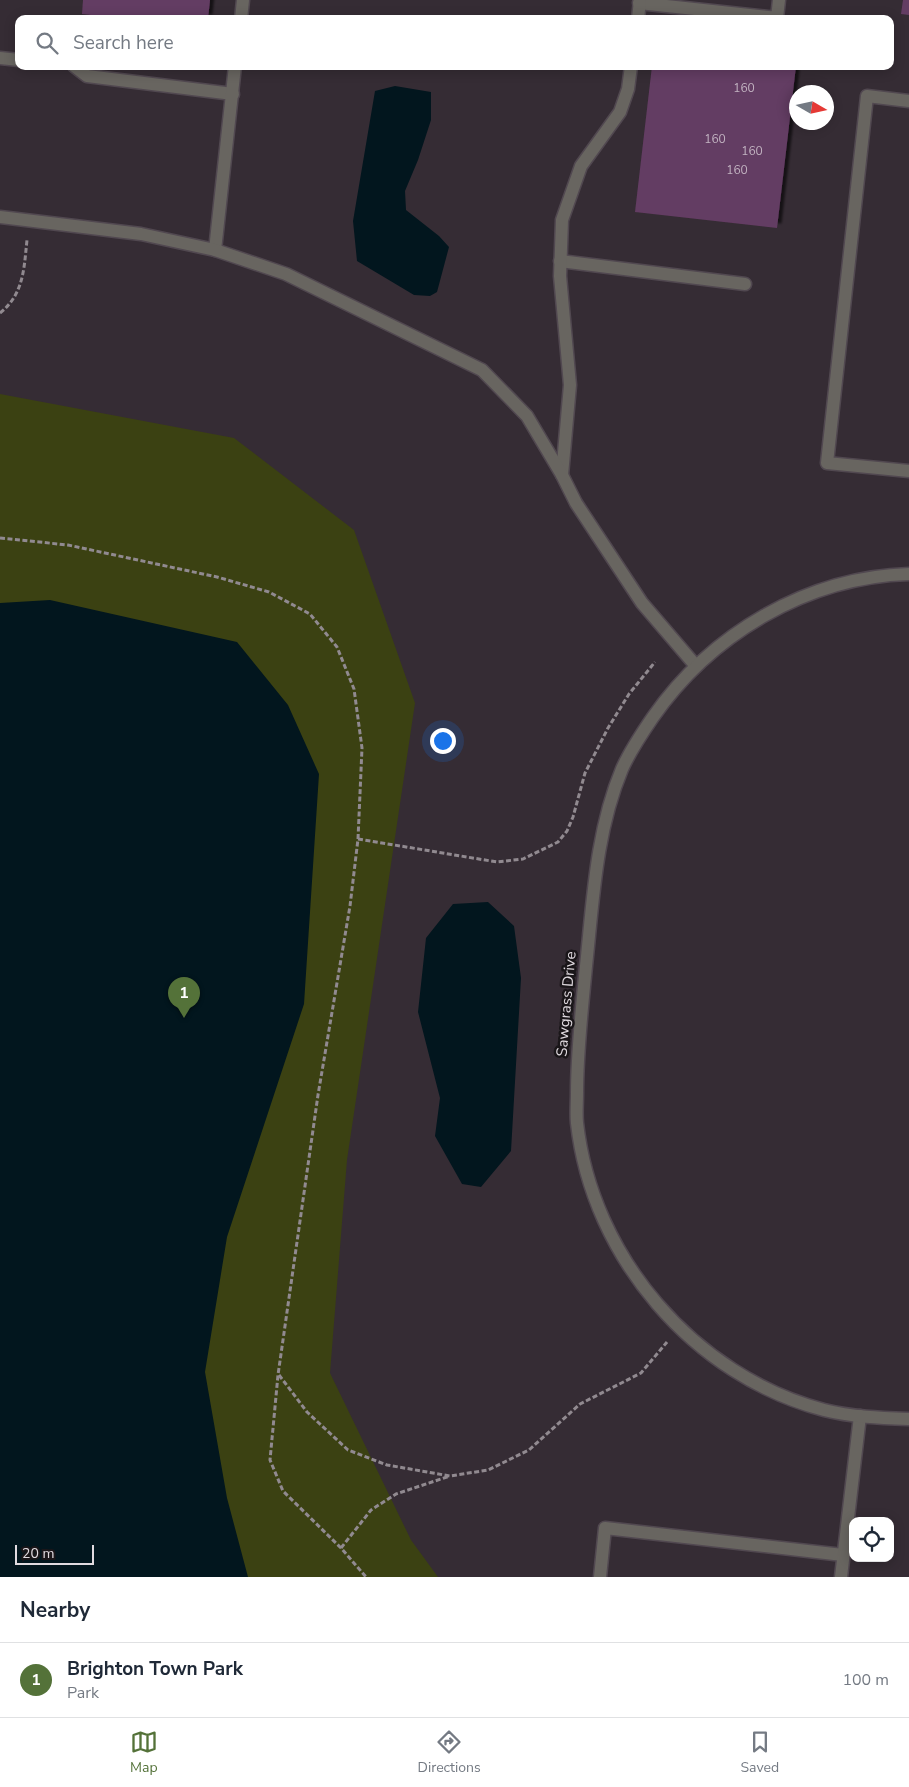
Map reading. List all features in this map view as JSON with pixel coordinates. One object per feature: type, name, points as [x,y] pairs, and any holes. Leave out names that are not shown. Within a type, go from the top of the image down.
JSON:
[{"type":"street","points":[[241,15],[243,0]]},
{"type":"street","points":[[777,15],[779,0]]},
{"type":"street","points":[[638,15],[640,1],[753,15]]},
{"type":"street","points":[[0,58],[15,60]]},
{"type":"street","points":[[79,70],[87,76],[232,94]]},
{"type":"street","points":[[215,250],[235,70]]},
{"type":"street","points":[[562,475],[570,385],[560,276],[562,220],[581,166],[620,112],[628,89],[631,70]]},
{"type":"street","points":[[909,101],[867,96],[827,463],[909,471]]},
{"type":"street","points":[[0,217],[141,234],[215,250],[286,274],[482,370],[527,416],[576,502],[642,603],[696,666]]},
{"type":"street","points":[[560,261],[745,284]]},
{"type":"street","name":"Sawgrass Drive","points":[[909,574],[874,577],[840,584],[802,596],[762,617],[729,639],[696,666],[669,694],[644,731],[623,768],[608,812],[598,858],[593,898],[577,1061],[577,1122],[585,1170],[604,1218],[625,1260],[652,1298],[680,1329],[712,1356],[746,1378],[782,1396],[825,1410],[860,1416],[909,1420]]},
{"type":"street","points":[[841,1577],[860,1416]]},
{"type":"street","points":[[600,1577],[605,1528],[843,1555]]},
{"type":"path","points":[[0,313],[11,304],[22,283],[28,236]]},
{"type":"path","points":[[0,538],[68,545],[217,577],[269,592],[310,614],[337,646],[354,689],[362,748],[358,838],[350,906],[318,1096],[278,1375],[270,1460],[283,1491],[341,1548],[366,1577]]},
{"type":"path","points":[[358,838],[497,862],[523,859],[558,842],[567,831],[573,817],[585,772],[608,728],[629,694],[655,662]]},
{"type":"path","points":[[341,1548],[371,1510],[396,1494],[450,1476],[488,1470],[528,1450],[580,1404],[641,1373],[669,1341]]},
{"type":"path","points":[[278,1375],[307,1412],[348,1450],[387,1465],[450,1476]]},
{"type":"green space","points":[[0,394],[234,438],[354,530],[415,703],[347,1160],[330,1373],[411,1540],[438,1577],[0,1577]]},
{"type":"water","points":[[395,86],[431,92],[431,120],[418,160],[405,191],[406,210],[439,236],[449,247],[437,292],[430,296],[414,295],[357,261],[353,221],[375,91]]},
{"type":"water","points":[[50,600],[237,642],[288,705],[319,774],[304,1004],[227,1237],[205,1372],[227,1498],[248,1577],[0,1577],[0,603]]},
{"type":"water","points":[[488,902],[514,926],[521,978],[511,1151],[481,1187],[462,1184],[435,1136],[440,1098],[418,1012],[426,938],[453,904]]},
{"type":"building","points":[[83,0],[210,0],[208,15],[82,14]]},
{"type":"building","points":[[903,0],[909,0],[909,15],[901,14]]},
{"type":"building","points":[[652,70],[796,70],[794,85],[789,85],[789,126],[777,228],[635,212]]},
{"type":"place","name":"Brighton Town Park","points":[[184,1018]]}]
